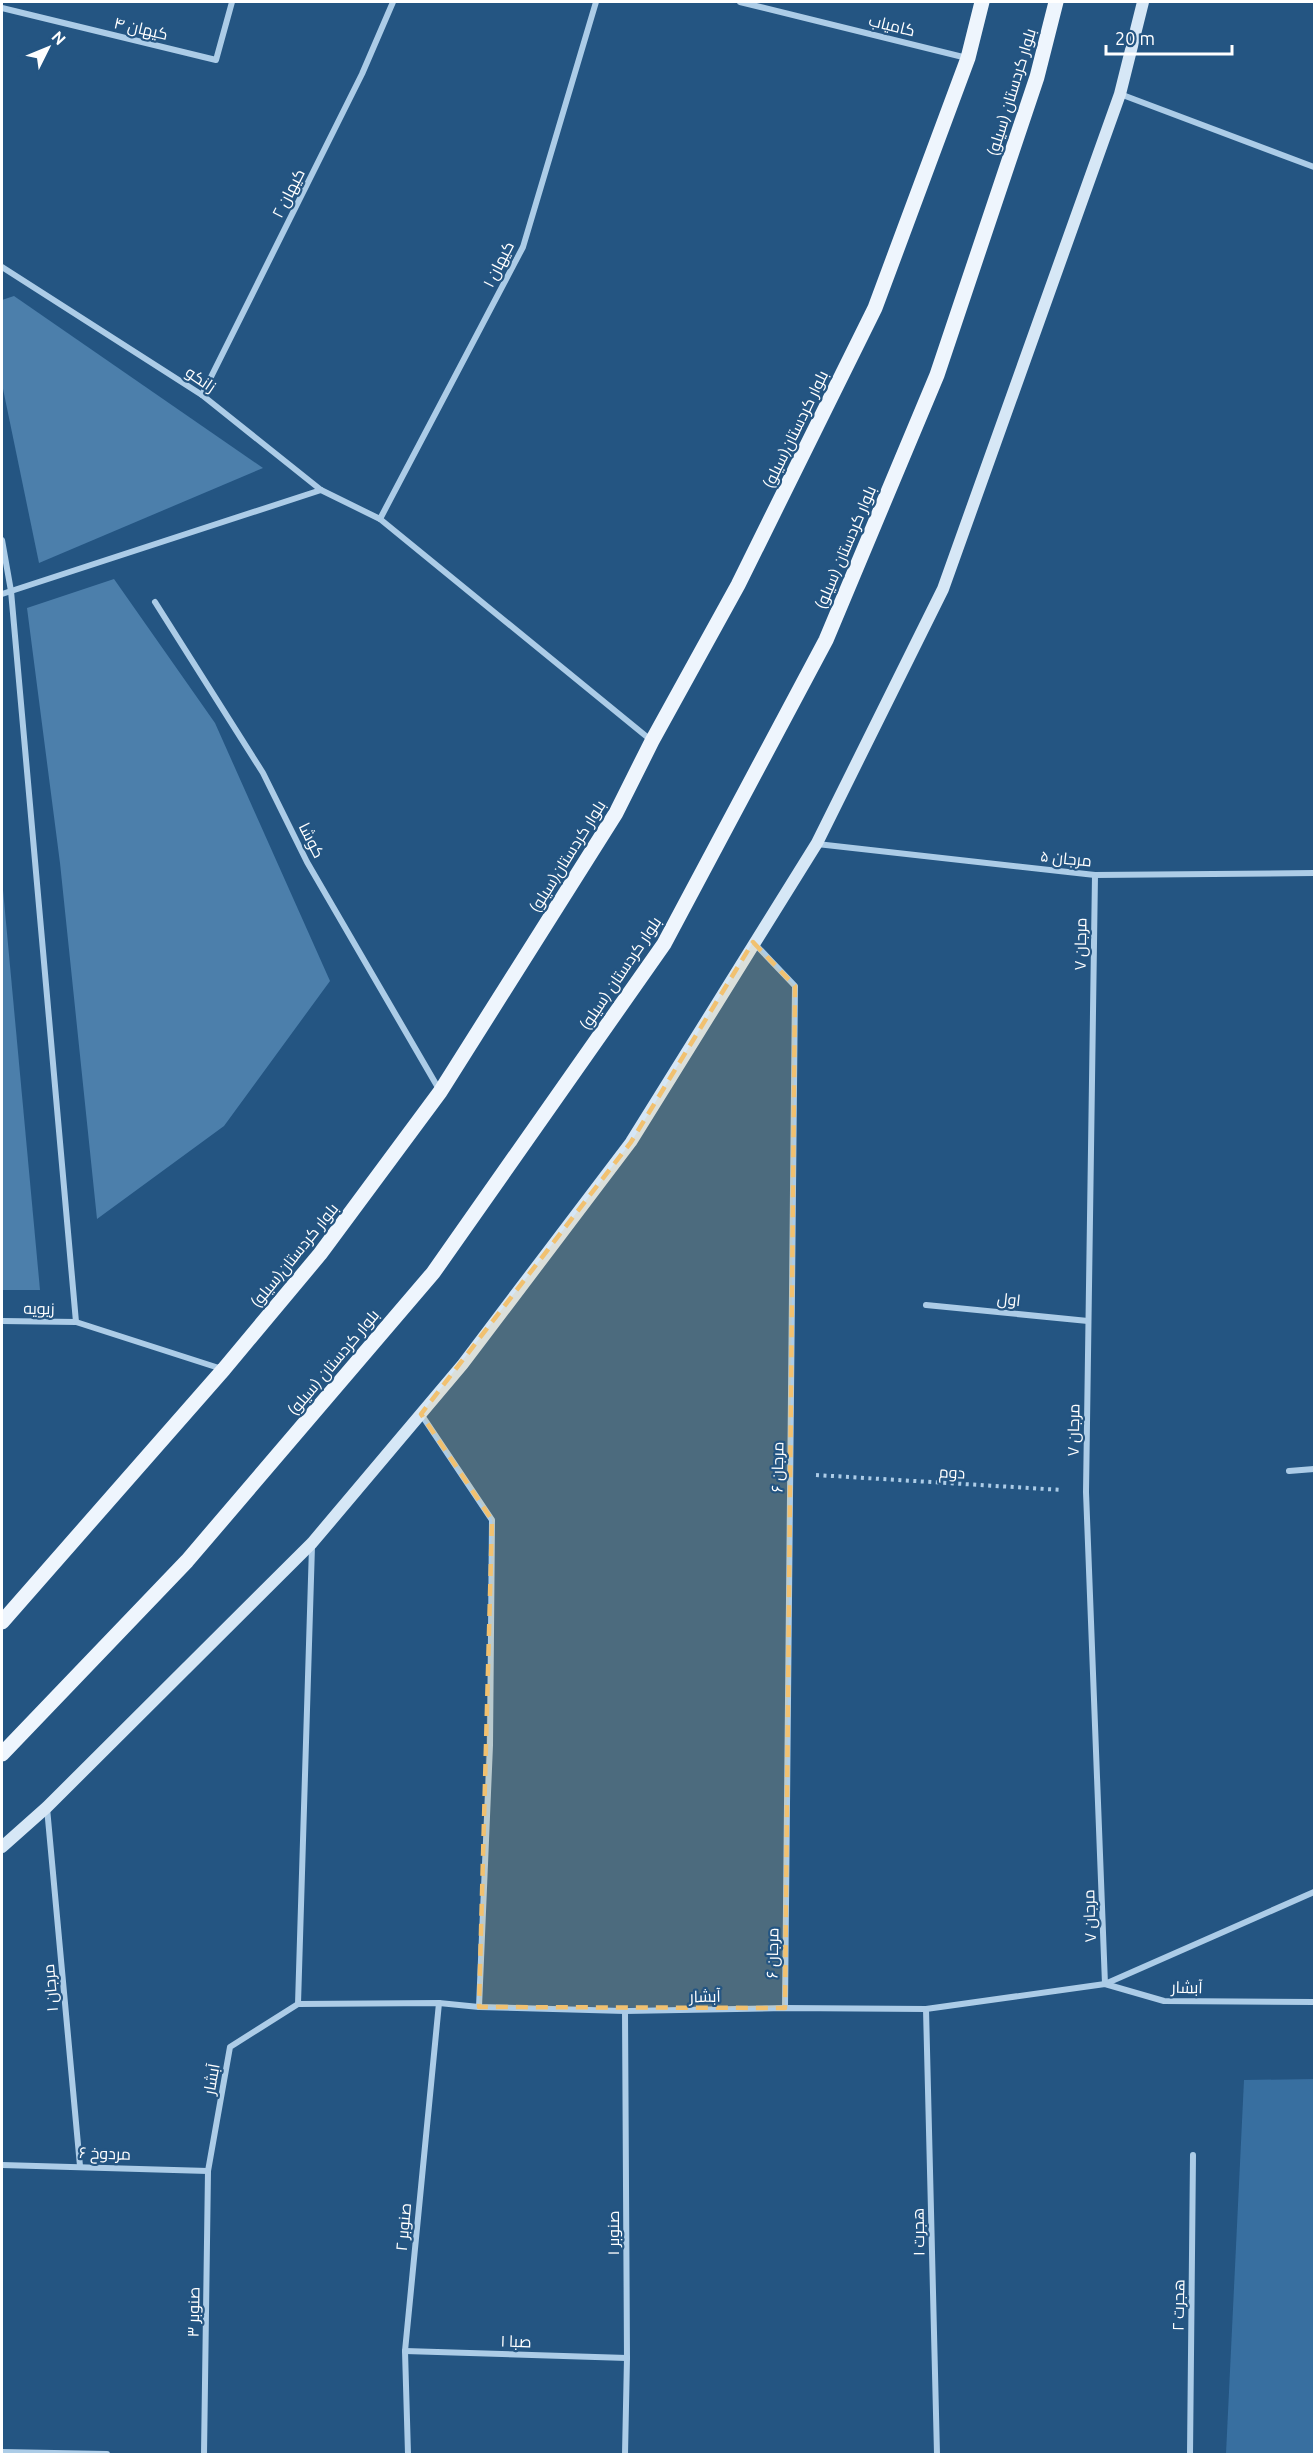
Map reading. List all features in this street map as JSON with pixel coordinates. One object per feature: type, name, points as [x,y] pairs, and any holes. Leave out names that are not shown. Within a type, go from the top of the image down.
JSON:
[{"type":"main road","name":"بلوار کردستان(سیلو)","points":[[2,1622],[224,1369],[320,1254],[440,1092],[616,813],[652,741],[738,585],[875,308],[968,58],[982,2]]},
{"type":"main road","name":"بلوار کردستان (سیلو)","points":[[2,1755],[187,1561],[433,1273],[664,944],[826,640],[937,375],[1037,77],[1056,2]]},
{"type":"street","name":"کیهان ۴","points":[[2,8],[216,60],[232,2]]},
{"type":"street","name":"کیهان ۲","points":[[202,395],[362,74],[393,2]]},
{"type":"street","name":"کیهان ۱","points":[[380,519],[523,247],[596,2]]},
{"type":"street","name":"کامیاب","points":[[740,2],[968,58]]},
{"type":"street","points":[[2,1847],[47,1807],[312,1543],[463,1364],[631,1142],[753,942],[817,843],[943,589],[1120,94],[1143,2]]},
{"type":"street","points":[[1120,94],[1314,165]]},
{"type":"street","name":"زانکو","points":[[2,267],[202,395],[321,490],[380,519],[652,741]]},
{"type":"street","points":[[2,594],[321,490]]},
{"type":"street","points":[[2,540],[11,591],[76,1322]]},
{"type":"street","name":"کوشا","points":[[155,602],[263,773],[307,862],[440,1092]]},
{"type":"street","name":"مرجان ۵","points":[[817,843],[1095,875],[1314,873]]},
{"type":"street","name":"مرجان ۷","points":[[1095,875],[1086,1492],[1105,1984]]},
{"type":"street","name":"مرجان ۶","points":[[753,942],[795,986],[785,2008]]},
{"type":"street","name":"اول","points":[[926,1305],[1088,1321]]},
{"type":"street","name":"زیویه","points":[[2,1321],[76,1322],[224,1369]]},
{"type":"street","points":[[421,1414],[492,1520],[490,1744],[479,2007]]},
{"type":"street","points":[[1289,1471],[1314,1469]]},
{"type":"street","points":[[298,2004],[312,1543]]},
{"type":"street","name":"مرجان ۱","points":[[47,1807],[80,2166]]},
{"type":"street","points":[[1105,1984],[1314,1892]]},
{"type":"street","name":"آبشار","points":[[208,2171],[230,2047],[298,2004],[439,2003],[479,2007],[625,2011],[785,2008],[926,2009],[1105,1984],[1164,2001],[1314,2002]]},
{"type":"street","name":"صنوبر ۲","points":[[408,2454],[405,2351],[439,2003]]},
{"type":"street","name":"هجرت ۱","points":[[926,2009],[937,2454]]},
{"type":"street","name":"صنوبر ۱","points":[[625,2011],[627,2358],[625,2454]]},
{"type":"street","name":"هجرت ۲","points":[[1190,2454],[1193,2155]]},
{"type":"street","name":"مردوخ ۶","points":[[2,2165],[208,2171]]},
{"type":"street","name":"صنوبر ۳","points":[[204,2454],[208,2171]]},
{"type":"street","name":"صبا ۱","points":[[405,2351],[627,2358]]},
{"type":"street","points":[[2,2452],[106,2454]]},
{"type":"path","name":"دوم","points":[[816,1475],[1086,1492]]},
{"type":"highlighted area","points":[[753,942],[795,986],[785,2008],[479,2007],[492,1520],[421,1414],[631,1142]]},
{"type":"shaded area","points":[[1314,2079],[1314,2454],[1226,2454],[1244,2080]]},
{"type":"building","points":[[14,296],[263,468],[39,563],[2,384],[2,300]]},
{"type":"building","points":[[114,579],[215,723],[330,981],[224,1126],[97,1219],[60,863],[27,608]]},
{"type":"building","points":[[3,890],[40,1290],[2,1290]]}]
